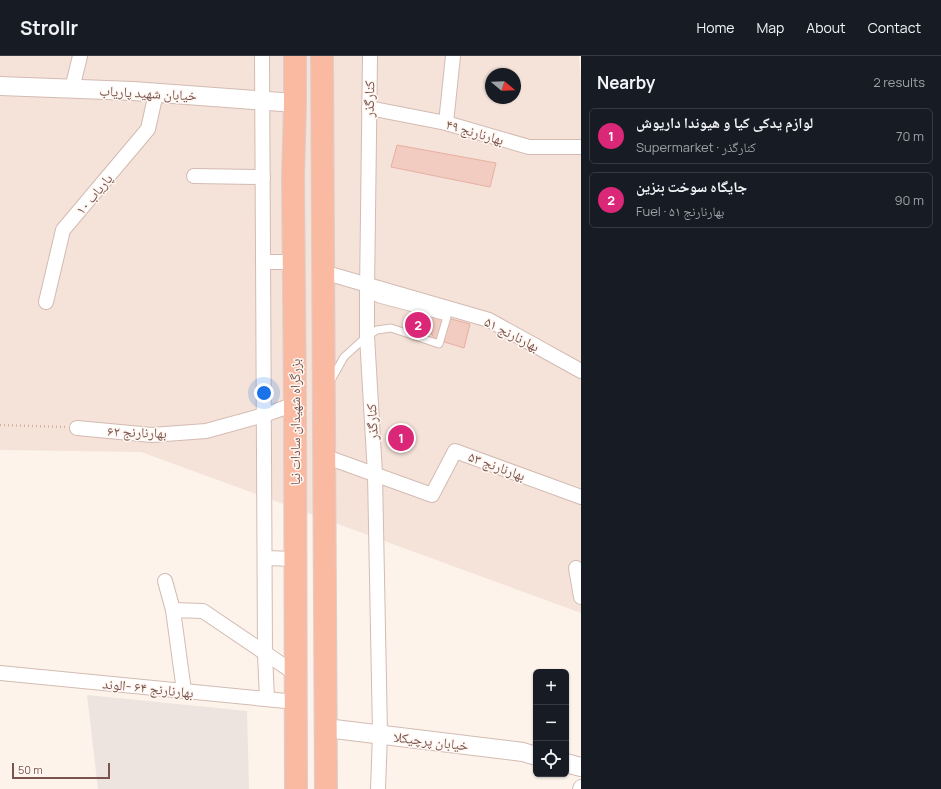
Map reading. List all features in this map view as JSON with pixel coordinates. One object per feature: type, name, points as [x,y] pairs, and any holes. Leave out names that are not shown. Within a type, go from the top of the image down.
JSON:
[{"type":"highway","name":"بزرگراه شهیدان سادات نیا","points":[[295,56],[293,178],[296,789]]},
{"type":"highway","name":"بزرگراه شهیدان سادات نیا","points":[[322,56],[326,789]]},
{"type":"street","points":[[72,89],[80,56]]},
{"type":"street","points":[[262,56],[267,699]]},
{"type":"street","name":"کنارگذر","points":[[370,56],[367,336],[375,474],[380,734],[378,789]]},
{"type":"street","points":[[446,123],[453,56]]},
{"type":"street","name":"خیابان شهید پاریاب","points":[[0,86],[156,93],[295,103]]},
{"type":"street","name":"پاریاب ۱۰","points":[[46,302],[62,230],[148,130],[156,93]]},
{"type":"street","name":"بهارنارنج ۴۹","points":[[369,108],[446,123],[529,147],[581,147]]},
{"type":"street","points":[[194,176],[263,177]]},
{"type":"street","points":[[263,262],[294,262]]},
{"type":"street","name":"بهارنارنج ۵۱","points":[[323,272],[367,289],[489,320],[581,371]]},
{"type":"street","name":"بهارنارنج ۶۲","points":[[77,428],[152,435],[206,430],[264,416],[295,404]]},
{"type":"street","name":"بهارنارنج ۵۳","points":[[324,456],[432,495],[455,451],[581,497]]},
{"type":"street","points":[[265,558],[295,559]]},
{"type":"street","points":[[576,568],[581,597]]},
{"type":"street","points":[[165,581],[173,610],[184,691]]},
{"type":"street","points":[[173,610],[204,611],[296,674]]},
{"type":"street","name":"بهارنارنج ۶۴ -الوند","points":[[0,673],[296,702]]},
{"type":"street","name":"خیابان پرچیکلا","points":[[326,728],[523,752],[533,755]]},
{"type":"lane","points":[[324,393],[344,357],[367,336],[377,330],[390,328],[440,344],[448,317],[379,299],[367,289]]},
{"type":"path","points":[[0,425],[77,428]]},
{"type":"shaded area","points":[[0,56],[579,56],[581,80],[581,613],[141,452],[0,450]]},
{"type":"shaded area","points":[[87,695],[247,711],[249,789],[98,789]]},
{"type":"building","points":[[397,145],[496,163],[490,187],[391,167]]},
{"type":"building","points":[[414,309],[470,324],[464,348],[435,339],[430,332],[410,325]]},
{"type":"place","name":"جایگاه سوخت بنزین","points":[[418,325]]},
{"type":"place","name":"لوازم یدکی کیا و هیوندا داریوش","points":[[401,438]]}]
